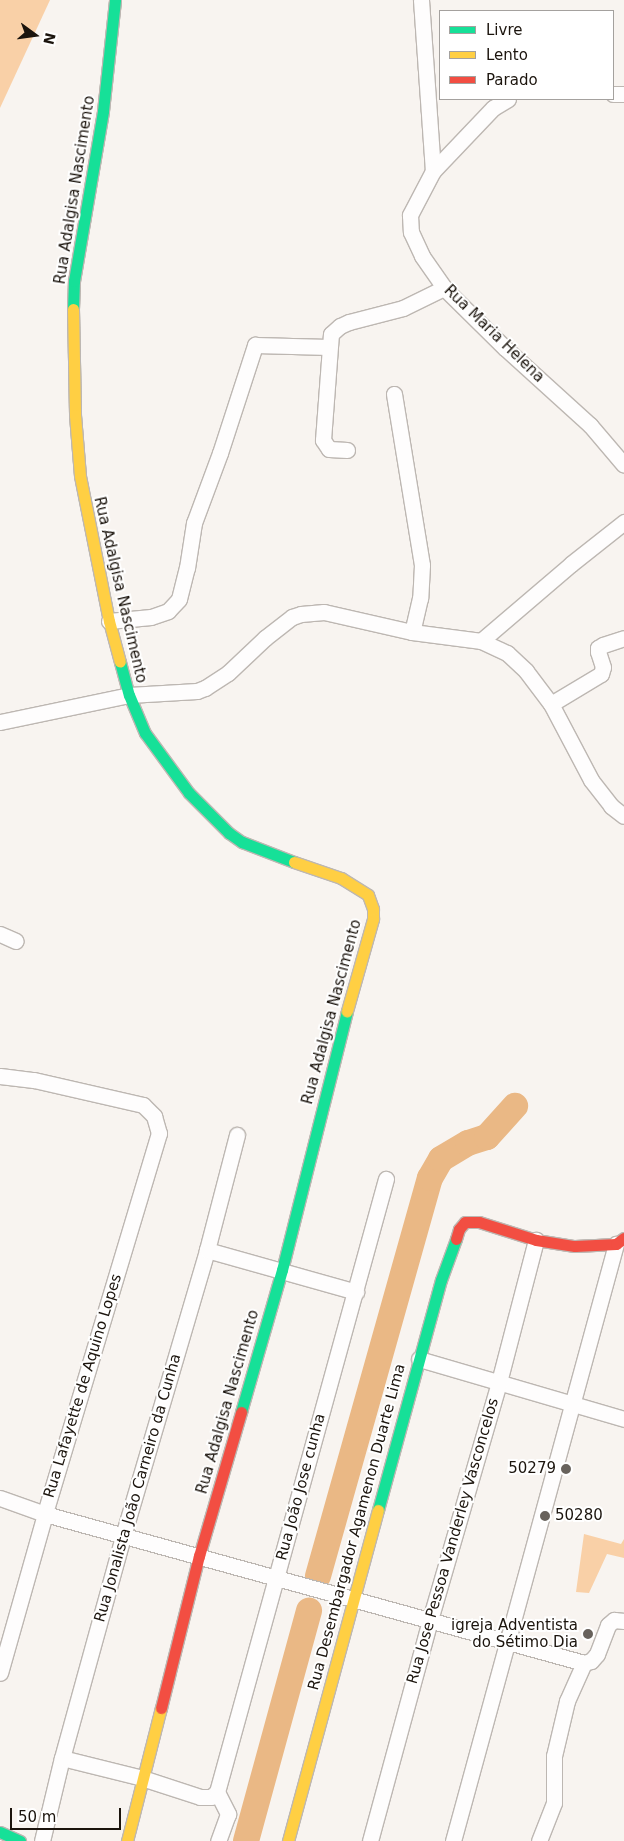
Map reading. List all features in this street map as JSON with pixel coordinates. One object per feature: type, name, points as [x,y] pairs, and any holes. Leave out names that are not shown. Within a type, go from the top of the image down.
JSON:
[{"type":"street","name":"Rua Adalgisa Nascimento","points":[[116,0],[103,111],[76,264],[73,331],[75,415],[80,476],[109,620],[129,695],[145,733],[170,770],[189,793],[229,833],[242,842],[341,878],[360,889],[372,902],[373,919],[331,1068],[282,1270],[199,1556],[142,1778],[128,1841]]},
{"type":"street","points":[[422,0],[433,171]]},
{"type":"street","name":"Rua Maria Helena","points":[[506,100],[493,108],[433,171],[410,215],[411,232],[422,256],[444,288],[505,348],[590,425],[624,465]]},
{"type":"street","points":[[346,450],[329,449],[323,440],[331,334],[340,326],[403,308],[444,288]]},
{"type":"street","points":[[109,620],[151,617],[168,611],[179,600],[187,568],[194,523],[220,453],[254,345],[329,347]]},
{"type":"street","points":[[394,394],[422,565],[420,598],[412,632]]},
{"type":"street","points":[[481,641],[571,564],[624,522]]},
{"type":"street","points":[[0,722],[129,695],[189,693],[205,688],[228,673],[284,622],[301,614],[324,612],[412,632],[481,641],[498,648],[516,660],[551,704],[591,780],[611,806],[624,816]]},
{"type":"street","points":[[551,704],[601,674],[604,669],[598,648],[624,638]]},
{"type":"street","points":[[0,934],[16,941]]},
{"type":"street","name":"Rua Lafayette de Aquino Lopes","points":[[0,1076],[34,1080],[143,1105],[149,1109],[158,1124],[159,1133],[123,1249],[0,1673]]},
{"type":"street","name":"Rua Jonalista João Carneiro da Cunha","points":[[42,1841],[62,1758],[122,1536],[208,1250],[237,1135]]},
{"type":"street","name":"Rua João Jose cunha","points":[[216,1794],[386,1179]]},
{"type":"street","name":"Rua Desembargador Agamenon Duarte Lima","points":[[288,1841],[419,1359],[441,1280],[456,1236],[462,1224],[479,1222],[536,1240]]},
{"type":"street","points":[[453,1841],[620,1241],[575,1246],[536,1240]]},
{"type":"street","name":"Rua Jose Pessoa Vanderley Vasconcelos","points":[[370,1841],[536,1240]]},
{"type":"street","points":[[208,1250],[356,1292]]},
{"type":"street","points":[[419,1359],[624,1419]]},
{"type":"street","points":[[0,1498],[45,1514],[122,1536],[584,1663]]},
{"type":"street","points":[[539,1841],[554,1803],[554,1756],[567,1701],[584,1663],[595,1657],[611,1621],[624,1621]]},
{"type":"street","points":[[62,1758],[142,1778],[200,1797],[216,1794],[228,1814],[218,1841]]},
{"type":"street","points":[[0,1832],[20,1841]]},
{"type":"shaded area","points":[[0,0],[50,0],[0,108]]},
{"type":"shaded area","points":[[584,1534],[621,1544],[624,1539],[624,1558],[607,1554],[589,1593],[576,1592]]},
{"type":"waterway","points":[[318,1576],[430,1178],[441,1159],[468,1143],[487,1137],[515,1106]]},
{"type":"waterway","points":[[246,1841],[309,1610]]},
{"type":"traffic: fast","points":[[73,309],[74,281],[103,111],[115,0]]},
{"type":"traffic: fast","points":[[120,662],[129,695],[145,733],[189,793],[229,833],[242,842],[294,862]]},
{"type":"traffic: fast","points":[[241,1412],[282,1270],[347,1011]]},
{"type":"traffic: fast","points":[[378,1510],[441,1280],[456,1239]]},
{"type":"traffic: fast","points":[[0,1832],[20,1841]]},
{"type":"traffic: slow","points":[[73,309],[75,415],[80,476],[109,621],[120,662]]},
{"type":"traffic: slow","points":[[294,862],[341,878],[368,895],[373,909],[373,919],[347,1011]]},
{"type":"traffic: slow","points":[[288,1841],[378,1510]]},
{"type":"traffic: slow","points":[[127,1841],[161,1708]]},
{"type":"traffic: jam","points":[[456,1239],[459,1229],[465,1222],[479,1222],[536,1240],[575,1246],[616,1244],[624,1238]]},
{"type":"traffic: jam","points":[[161,1708],[199,1556],[241,1412]]},
{"type":"place","name":"50279","points":[[566,1469]]},
{"type":"place","name":"50280","points":[[545,1516]]},
{"type":"place","name":"igreja Adventista do Sétimo Dia","points":[[588,1634]]}]
